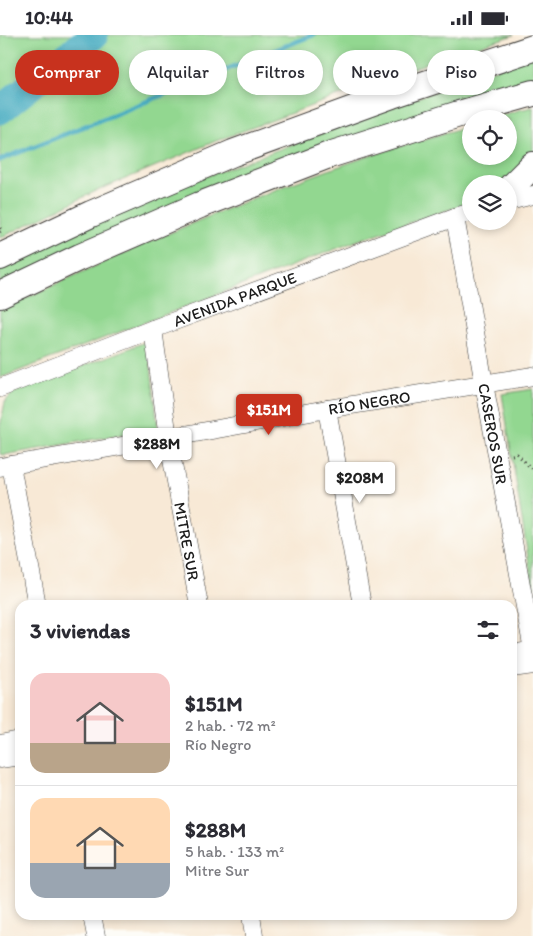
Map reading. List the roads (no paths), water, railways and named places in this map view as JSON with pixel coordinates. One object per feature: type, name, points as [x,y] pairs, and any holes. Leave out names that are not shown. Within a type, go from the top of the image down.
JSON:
[{"type":"highway","points":[[0,257],[91,214],[233,153],[392,95],[533,48]]},
{"type":"highway","points":[[0,295],[80,257],[200,205],[330,155],[459,114],[533,93]]},
{"type":"highway","points":[[517,181],[533,165]]},
{"type":"street","points":[[517,199],[533,195]]},
{"type":"street","name":"AVENIDA PARQUE","points":[[0,388],[462,214]]},
{"type":"street","name":"CASEROS SUR","points":[[465,230],[484,383],[533,650]]},
{"type":"street","name":"MITRE SUR","points":[[153,329],[168,438],[198,600]]},
{"type":"street","name":"RÍO NEGRO","points":[[5,466],[327,409],[533,376]]},
{"type":"street","points":[[327,409],[361,600]]},
{"type":"street","points":[[5,466],[36,600]]},
{"type":"street","points":[[517,653],[533,650]]},
{"type":"street","points":[[517,668],[533,665]]},
{"type":"street","points":[[0,744],[15,741]]},
{"type":"street","points":[[0,759],[15,757]]},
{"type":"street","points":[[93,920],[96,936]]},
{"type":"street","points":[[252,920],[254,936]]},
{"type":"waterway","points":[[0,110],[94,35]]},
{"type":"waterway","points":[[0,160],[313,35]]}]
